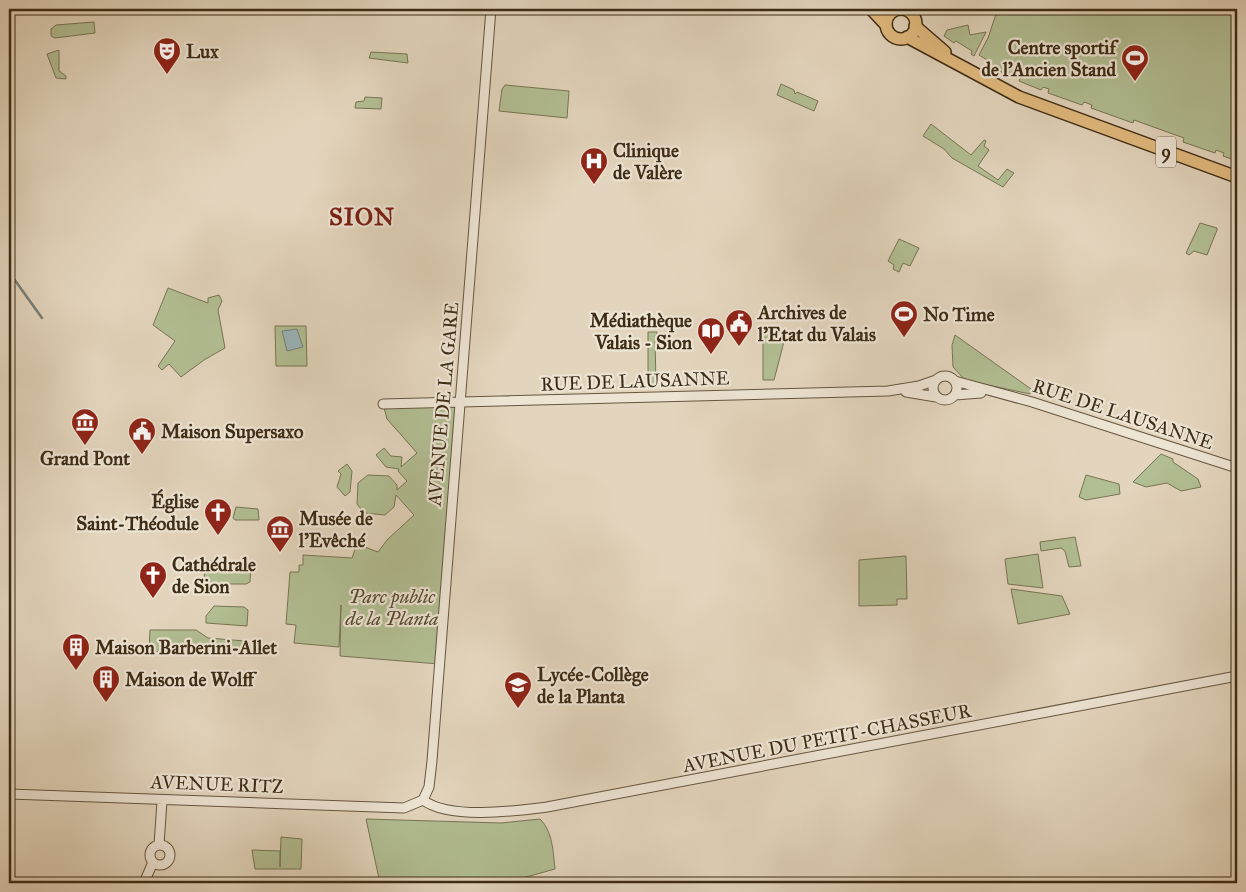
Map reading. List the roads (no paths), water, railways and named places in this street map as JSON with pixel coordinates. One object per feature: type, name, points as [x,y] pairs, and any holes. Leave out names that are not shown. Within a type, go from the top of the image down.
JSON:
[{"type":"main road","points":[[871,9],[886,25],[888,32],[895,38],[907,38],[913,33],[915,26],[914,18],[910,13],[901,9],[891,10],[886,25]]},
{"type":"main road","name":"9","points":[[915,26],[976,76]]},
{"type":"main road","name":"9","points":[[907,38],[976,76],[1050,109],[1237,177]]},
{"type":"street","name":"AVENUE DE LA GARE","points":[[423,800],[429,787],[432,761],[491,9]]},
{"type":"street","points":[[944,376],[955,381],[957,388],[955,396],[945,400],[936,397],[933,387],[936,380],[944,376]]},
{"type":"street","name":"RUE DE LAUSANNE","points":[[384,404],[461,404],[888,391],[919,386],[936,380]]},
{"type":"street","name":"RUE DE LAUSANNE","points":[[955,381],[1032,402],[1237,468]]},
{"type":"street","name":"RUE DE LAUSANNE","points":[[888,391],[936,397]]},
{"type":"street","name":"RUE DE LAUSANNE","points":[[955,396],[980,393],[999,394]]},
{"type":"street","name":"AVENUE DU PETIT-CHASSEUR","points":[[423,800],[437,809],[446,810],[492,812],[548,807],[1237,676]]},
{"type":"street","name":"AVENUE RITZ","points":[[9,794],[137,797],[162,801],[243,801],[404,808],[423,800]]},
{"type":"street","points":[[159,845],[162,801]]},
{"type":"street","points":[[144,883],[153,862],[150,856],[151,850],[159,845]]},
{"type":"street","points":[[153,862],[164,864],[170,859],[168,848],[159,845]]},
{"type":"water","points":[[297,329],[303,347],[287,351],[282,331]]},
{"type":"waterway","points":[[9,272],[42,318]]},
{"type":"place","name":"Lux","points":[[167,75]]},
{"type":"place","name":"Centre sportif de l'Ancien Stand","points":[[1135,82]]},
{"type":"place","name":"Clinique de Valère","points":[[594,185]]},
{"type":"place","name":"No Time","points":[[904,338]]},
{"type":"place","name":"Archives de l'Etat du Valais","points":[[739,347]]},
{"type":"place","name":"Médiathèque Valais - Sion","points":[[711,355]]},
{"type":"place","name":"Grand Pont","points":[[85,446]]},
{"type":"place","name":"Maison Supersaxo","points":[[142,455]]},
{"type":"place","name":"Église Saint-Théodule","points":[[218,536]]},
{"type":"place","name":"Musée de l'Evêché","points":[[280,553]]},
{"type":"place","name":"Cathédrale de Sion","points":[[153,599]]},
{"type":"place","name":"Maison Barberini-Allet","points":[[76,671]]},
{"type":"place","name":"Maison de Wolff","points":[[106,703]]},
{"type":"place","name":"Lycée-Collège de la Planta","points":[[518,709]]},
{"type":"district","name":"SION","points":[[362,217]]},
{"type":"park label","name":"Parc public de la Planta","points":[[392,607]]}]
